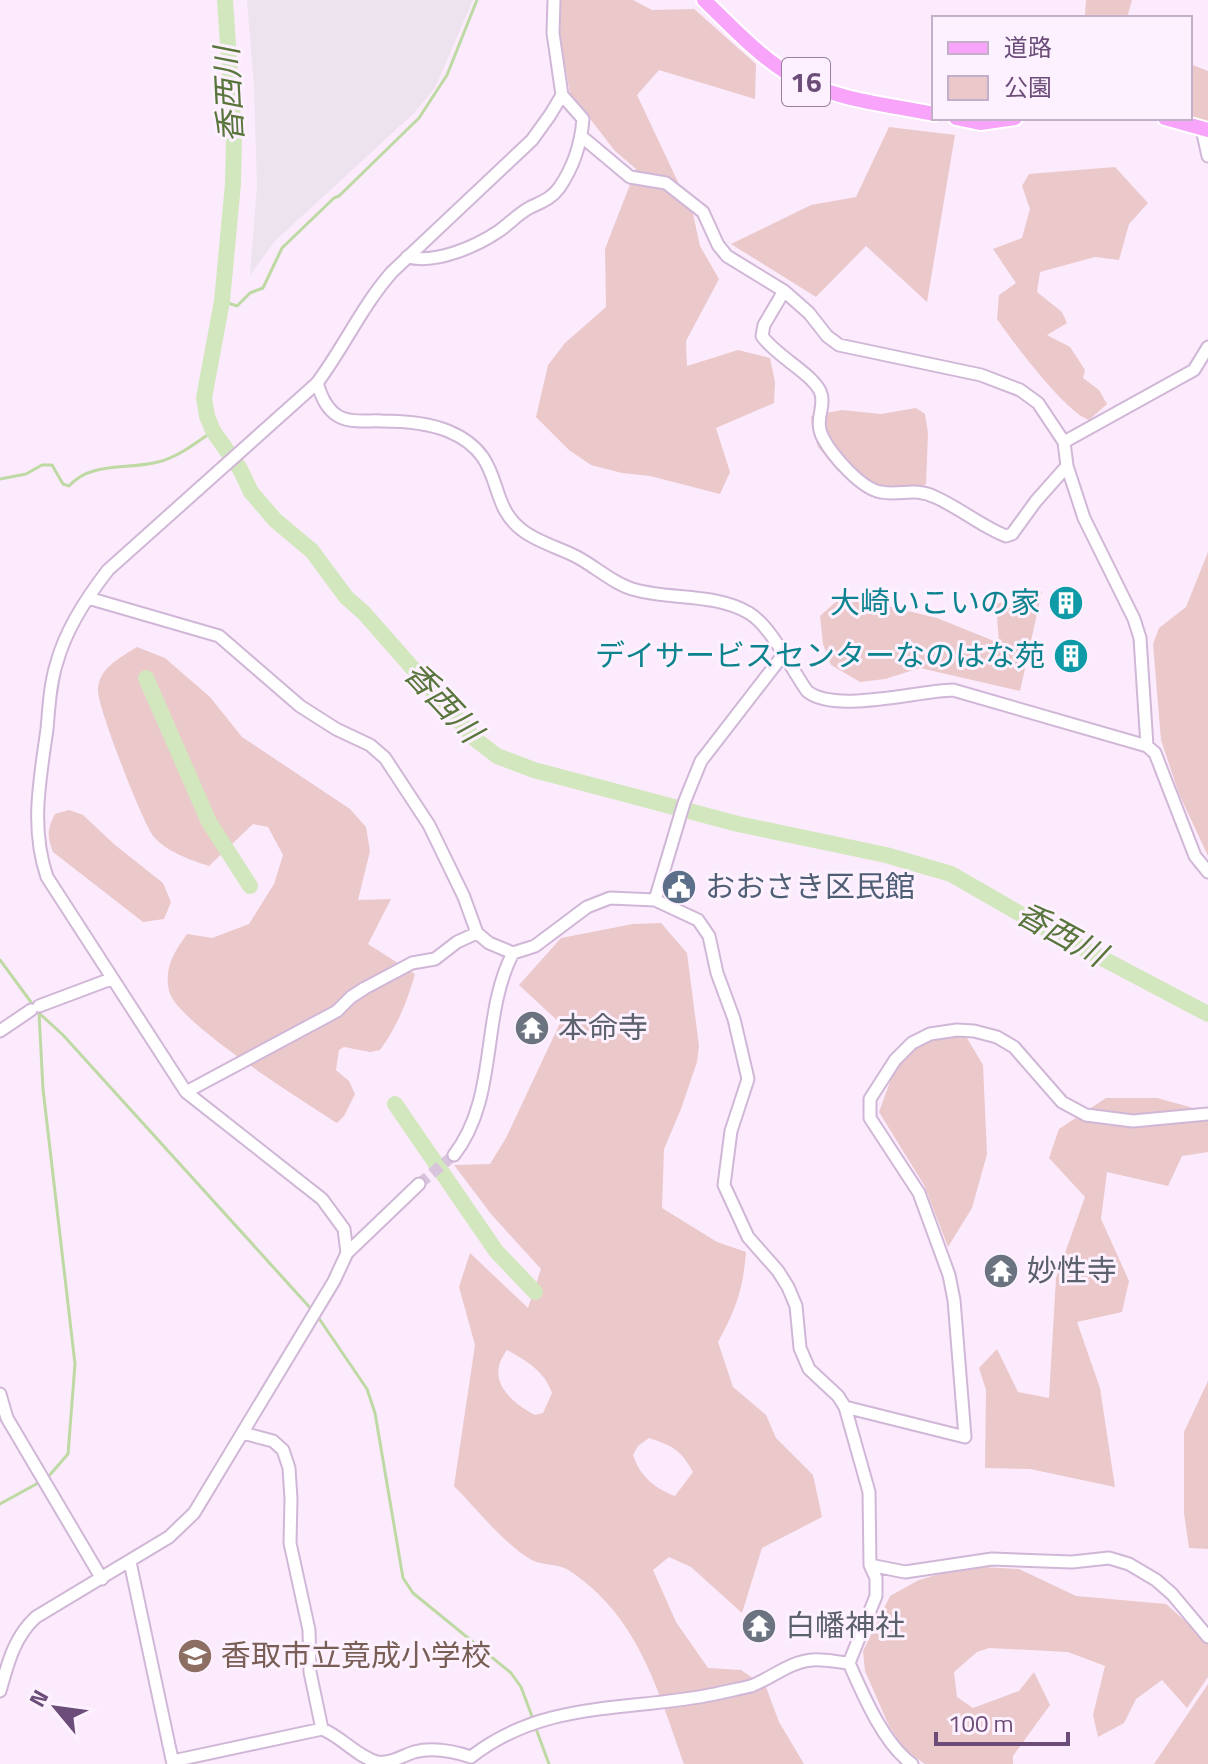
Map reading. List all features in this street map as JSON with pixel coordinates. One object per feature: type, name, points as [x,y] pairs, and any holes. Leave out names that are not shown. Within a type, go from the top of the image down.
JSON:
[{"type":"main road","name":"16","points":[[704,0],[753,48],[800,79],[839,94],[932,114]]},
{"type":"main road","points":[[966,120],[980,123],[1001,120]]},
{"type":"main road","points":[[1172,120],[1205,130]]},
{"type":"street","points":[[407,257],[420,260],[471,246],[497,232],[528,209],[546,201],[570,169],[583,119],[562,95],[553,33],[553,1]]},
{"type":"street","points":[[347,1253],[344,1229],[322,1199],[186,1092],[47,877],[37,832],[36,811],[56,662],[88,598],[108,570],[317,383],[379,287],[532,140],[562,95]]},
{"type":"street","points":[[1205,130],[1208,156]]},
{"type":"street","points":[[581,136],[630,177],[666,183],[703,212],[718,245],[727,256],[784,291],[839,345],[981,375],[1020,390],[1038,403],[1064,442],[1067,466],[1084,518],[1134,619],[1140,638],[1147,746]]},
{"type":"street","points":[[784,291],[764,325],[762,336],[821,394],[822,404],[817,418],[822,437],[851,474],[870,488],[880,493],[912,491],[934,496],[1006,536],[1012,534],[1067,466]]},
{"type":"street","points":[[1064,442],[1194,370],[1208,347]]},
{"type":"street","points":[[317,383],[328,408],[337,416],[353,421],[418,424],[446,430],[468,441],[482,454],[494,475],[507,513],[523,531],[578,557],[631,589],[727,604],[751,614],[815,698],[851,702],[930,690],[953,690],[1147,746],[1155,753],[1195,856],[1208,872]]},
{"type":"street","points":[[88,598],[219,636],[300,706],[336,729],[370,745],[385,758],[429,825],[464,897],[477,933],[489,943],[513,953],[535,946],[587,907],[610,898],[655,900],[698,920],[709,936],[748,1079],[731,1131],[724,1185],[748,1237],[788,1287],[796,1306],[800,1348],[809,1369],[838,1396],[845,1407],[869,1492],[870,1565],[876,1578],[876,1596],[849,1663],[863,1695],[899,1755],[912,1764]]},
{"type":"street","points":[[655,900],[684,803],[701,761],[783,655]]},
{"type":"street","points":[[186,1092],[337,1011],[351,997],[412,963],[435,959],[457,942],[477,933]]},
{"type":"street","points":[[454,1155],[465,1141],[480,1097],[502,972],[513,953]]},
{"type":"street","points":[[0,1031],[35,1008],[111,979]]},
{"type":"street","points":[[845,1407],[965,1437],[954,1300],[949,1275],[919,1193],[870,1118],[870,1099],[895,1060],[912,1043],[930,1034],[957,1030],[997,1037],[1014,1047],[1062,1102],[1086,1115],[1133,1121],[1208,1114]]},
{"type":"street","points":[[0,1691],[10,1655],[25,1627],[36,1617],[169,1537],[194,1513],[334,1281],[347,1253],[419,1184]]},
{"type":"street","points":[[0,1394],[7,1418],[102,1579]]},
{"type":"street","points":[[243,1433],[273,1441],[283,1450],[289,1468],[290,1543],[309,1630],[310,1672],[322,1729]]},
{"type":"street","points":[[870,1565],[905,1572],[992,1559],[1072,1562],[1109,1558],[1129,1564],[1156,1580],[1208,1637]]},
{"type":"street","points":[[130,1562],[173,1763],[322,1729],[333,1733],[349,1748],[377,1762],[387,1763],[416,1751],[435,1750],[455,1751],[472,1760],[488,1743],[533,1722],[575,1711],[664,1704],[714,1694],[752,1685],[796,1663],[813,1660],[849,1663]]},
{"type":"shaded area","points":[[247,0],[473,0],[435,88],[413,114],[275,241],[250,275],[257,186]]},
{"type":"green space","points":[[560,0],[633,0],[652,10],[694,9],[756,64],[755,99],[659,70],[637,95],[693,214],[700,246],[719,279],[686,341],[687,366],[738,350],[770,358],[775,382],[774,403],[716,428],[730,472],[720,494],[591,465],[569,450],[536,417],[548,365],[565,343],[606,307],[605,249],[636,169],[615,151],[570,93],[557,18]]},
{"type":"green space","points":[[1086,0],[1132,0],[1128,16],[1085,15]]},
{"type":"green space","points":[[1192,65],[1208,71],[1208,122],[1192,118]]},
{"type":"green space","points":[[889,127],[955,135],[927,302],[866,246],[816,297],[731,244],[811,205],[856,197]]},
{"type":"green space","points":[[1115,167],[1148,203],[1129,224],[1119,260],[1095,257],[1040,272],[1037,292],[1062,312],[1067,323],[1047,335],[1070,347],[1085,370],[1083,378],[1099,390],[1107,404],[1089,420],[1079,415],[1054,391],[997,319],[999,295],[1016,283],[993,249],[1022,238],[1030,209],[1022,186],[1029,174]]},
{"type":"green space","points":[[916,408],[925,414],[928,433],[926,484],[909,495],[868,492],[837,470],[818,447],[812,429],[811,416],[842,410],[881,414]]},
{"type":"green space","points":[[1208,552],[1208,856],[1179,794],[1161,740],[1153,644],[1159,628],[1186,607]]},
{"type":"green space","points":[[1042,591],[1020,691],[920,668],[885,679],[860,682],[831,665],[823,644],[820,616],[839,599],[875,603],[937,618],[999,643],[996,604]]},
{"type":"green space","points":[[137,647],[165,658],[210,697],[242,737],[350,809],[366,827],[370,851],[358,900],[391,899],[368,944],[415,974],[401,1014],[380,1050],[370,1052],[344,1047],[339,1050],[336,1070],[349,1081],[355,1094],[337,1123],[217,1041],[177,1005],[169,991],[169,967],[187,934],[212,938],[249,924],[274,884],[283,855],[268,827],[253,824],[209,866],[172,851],[154,837],[122,766],[98,691],[106,670]]},
{"type":"green space","points":[[69,810],[83,815],[163,883],[171,902],[164,919],[143,922],[53,852],[50,824],[55,814]]},
{"type":"green space","points":[[661,923],[687,953],[699,1046],[697,1062],[664,1149],[662,1208],[717,1242],[746,1252],[738,1299],[718,1342],[733,1387],[766,1415],[776,1438],[813,1475],[822,1517],[762,1548],[742,1613],[691,1567],[669,1557],[653,1570],[676,1622],[708,1668],[741,1670],[766,1687],[779,1722],[804,1764],[684,1764],[655,1683],[630,1633],[613,1610],[570,1571],[534,1561],[519,1552],[454,1486],[475,1345],[459,1287],[470,1253],[528,1308],[541,1269],[491,1214],[454,1165],[490,1164],[506,1138],[560,1023],[519,985],[561,938],[633,924]],"holes":[[[507,1350],[545,1379],[552,1393],[543,1413],[535,1415],[525,1409],[503,1388],[498,1370]],[[649,1438],[675,1449],[693,1472],[675,1496],[649,1480],[636,1462],[633,1455],[638,1446]]]},
{"type":"green space","points":[[964,1033],[983,1065],[987,1154],[972,1208],[948,1247],[924,1185],[879,1112],[895,1068],[928,1035]]},
{"type":"green space","points":[[1106,1098],[1157,1098],[1208,1112],[1208,1152],[1182,1156],[1168,1186],[1107,1172],[1101,1219],[1129,1281],[1122,1312],[1077,1322],[1100,1388],[1115,1487],[1030,1469],[985,1468],[986,1390],[979,1368],[997,1349],[1018,1392],[1049,1398],[1056,1278],[1085,1197],[1049,1158],[1059,1129]]},
{"type":"green space","points":[[1208,1381],[1208,1549],[1189,1548],[1184,1513],[1184,1432]]},
{"type":"green space","points":[[966,1566],[1019,1569],[1076,1596],[1166,1604],[1208,1641],[1208,1677],[1187,1708],[1162,1680],[1136,1699],[1124,1723],[1098,1737],[1093,1715],[1105,1666],[1068,1652],[989,1648],[977,1652],[954,1672],[957,1697],[973,1708],[1019,1691],[1034,1672],[1050,1705],[1013,1756],[1013,1764],[925,1764],[904,1749],[889,1726],[865,1671],[863,1651],[890,1596],[919,1580]]},
{"type":"green space","points":[[1208,1684],[1208,1764],[1154,1764]]},
{"type":"waterway","name":"香西川","points":[[225,0],[234,135],[233,184],[222,301],[204,398],[207,416],[251,492],[275,520],[312,551],[346,597],[364,613],[475,739],[497,756],[534,770],[738,824],[886,855],[951,874],[1043,927],[1208,1014]]},
{"type":"waterway","points":[[222,301],[237,306],[250,293],[263,288],[282,248],[419,118],[447,75],[477,0]]},
{"type":"waterway","points":[[0,479],[26,474],[42,465],[52,465],[63,484],[69,486],[78,478],[99,470],[165,460],[213,431]]},
{"type":"waterway","points":[[146,678],[209,822],[250,886]]},
{"type":"waterway","points":[[0,960],[39,1013],[63,1035],[313,1311]]},
{"type":"waterway","points":[[39,1013],[43,1089],[75,1364],[68,1454],[48,1477]]},
{"type":"waterway","points":[[395,1104],[496,1251],[535,1292]]},
{"type":"waterway","points":[[318,1317],[367,1389],[375,1413],[403,1578],[413,1593],[511,1673],[521,1687],[533,1719]]},
{"type":"waterway","points":[[0,1504],[40,1482]]},
{"type":"waterway","points":[[535,1726],[549,1764]]},
{"type":"tunnel","points":[[419,1184],[454,1155]]},
{"type":"place","name":"大崎いこいの家","points":[[1066,603]]},
{"type":"place","name":"デイサービスセンターなのはな苑","points":[[1071,656]]},
{"type":"place","name":"おおさき区民館","points":[[679,887]]},
{"type":"place","name":"本命寺","points":[[532,1028]]},
{"type":"place","name":"妙性寺","points":[[1001,1271]]},
{"type":"place","name":"白幡神社","points":[[759,1626]]},
{"type":"place","name":"香取市立竟成小学校","points":[[195,1656]]}]
